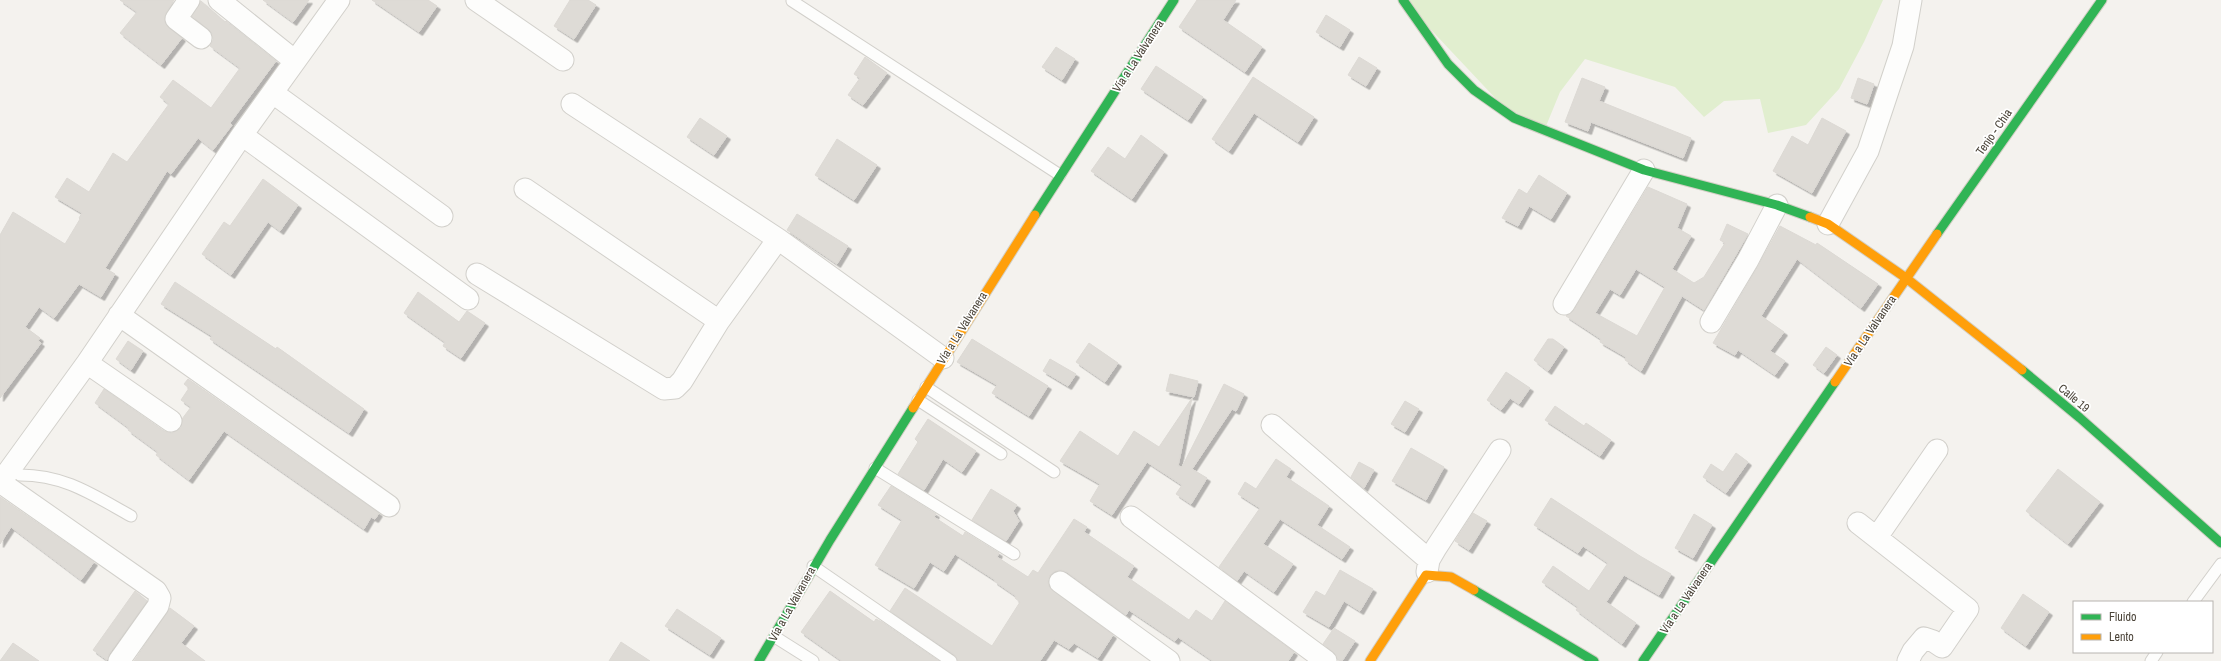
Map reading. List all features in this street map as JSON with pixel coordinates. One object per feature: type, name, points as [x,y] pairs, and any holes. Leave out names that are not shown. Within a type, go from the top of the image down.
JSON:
[{"type":"street","points":[[189,0],[176,19],[201,38]]},
{"type":"street","points":[[219,0],[295,61]]},
{"type":"street","points":[[119,661],[158,606],[160,598],[156,591],[6,479],[120,315],[242,135],[339,0]]},
{"type":"street","points":[[476,0],[564,60]]},
{"type":"street","name":"Vía a La Valvanera","points":[[759,661],[775,637],[813,566],[943,358],[1174,0]]},
{"type":"street","points":[[1403,0],[1448,64],[1474,90],[1514,118],[1644,170],[1777,205],[1828,224],[1906,278]]},
{"type":"street","points":[[1828,224],[1868,151],[1903,46],[1911,0]]},
{"type":"street","name":"Tenjo - Chia","points":[[1906,278],[2102,0]]},
{"type":"street","points":[[273,93],[442,216]]},
{"type":"street","points":[[572,104],[778,239],[943,358]]},
{"type":"street","points":[[242,135],[468,299]]},
{"type":"street","points":[[1564,304],[1644,170]]},
{"type":"street","points":[[525,189],[720,322]]},
{"type":"street","points":[[1711,322],[1748,260],[1777,205]]},
{"type":"street","points":[[477,274],[664,389],[675,388],[682,381],[720,322],[778,239]]},
{"type":"street","name":"Vía a La Valvanera","points":[[1643,661],[1906,278]]},
{"type":"street","name":"Calle 19","points":[[1906,278],[1990,343],[2074,413],[2221,543]]},
{"type":"street","points":[[120,315],[389,506]]},
{"type":"street","points":[[87,363],[171,421]]},
{"type":"street","points":[[1272,425],[1428,567],[1450,577],[1594,661]]},
{"type":"street","points":[[1370,661],[1500,450]]},
{"type":"street","points":[[1877,537],[1937,450]]},
{"type":"street","points":[[1131,516],[1326,661]]},
{"type":"street","points":[[1858,522],[1968,610],[1942,647],[1933,641],[1924,638],[1913,651],[1908,661]]},
{"type":"street","points":[[1060,582],[1169,661]]},
{"type":"lane","points":[[792,0],[1060,175]]},
{"type":"lane","points":[[926,386],[1054,472]]},
{"type":"lane","points":[[918,400],[1001,454]]},
{"type":"lane","points":[[875,468],[1014,554]]},
{"type":"lane","points":[[6,479],[39,475],[70,483],[131,516]]},
{"type":"lane","points":[[2194,601],[2221,564]]},
{"type":"lane","points":[[813,566],[951,661]]},
{"type":"lane","points":[[775,637],[813,661]]},
{"type":"green space","points":[[1403,0],[1883,0],[1864,42],[1839,89],[1806,125],[1768,133],[1760,99],[1724,101],[1704,117],[1675,87],[1585,59],[1560,92],[1544,131],[1514,118]]},
{"type":"building","points":[[120,0],[174,0],[166,13],[165,23],[182,38],[161,65],[120,33],[137,12]]},
{"type":"building","points":[[263,0],[309,0],[293,22]]},
{"type":"building","points":[[372,0],[428,0],[437,6],[419,32]]},
{"type":"building","points":[[570,0],[588,0],[596,5],[574,39],[554,26]]},
{"type":"building","points":[[1197,0],[1236,0],[1223,20],[1262,47],[1245,72],[1179,27]]},
{"type":"building","points":[[201,1],[225,22],[226,21],[276,61],[230,123],[232,125],[213,150],[198,138],[171,174],[167,171],[105,268],[115,274],[101,297],[79,284],[54,318],[39,307],[25,327],[40,338],[38,341],[41,343],[0,398],[0,235],[13,212],[65,244],[82,213],[55,197],[67,178],[89,192],[113,153],[127,162],[169,104],[160,97],[173,80],[211,108],[240,68],[210,46],[213,40],[212,33],[192,16]]},
{"type":"building","points":[[1326,15],[1350,30],[1340,47],[1316,32]]},
{"type":"building","points":[[1056,47],[1075,59],[1062,80],[1042,67]]},
{"type":"building","points":[[865,57],[887,73],[863,105],[848,95],[860,78],[854,74]]},
{"type":"building","points":[[1359,57],[1377,68],[1366,86],[1348,75]]},
{"type":"building","points":[[1156,66],[1203,97],[1188,120],[1141,89]]},
{"type":"building","points":[[1253,77],[1314,117],[1298,142],[1254,113],[1229,151],[1212,139]]},
{"type":"building","points":[[1582,78],[1605,87],[1599,101],[1691,138],[1683,158],[1591,122],[1588,131],[1565,122]]},
{"type":"building","points":[[1858,78],[1874,84],[1867,104],[1851,98]]},
{"type":"building","points":[[700,118],[727,136],[714,155],[687,137]]},
{"type":"building","points":[[1822,118],[1846,131],[1812,193],[1773,171],[1792,136],[1808,145]]},
{"type":"building","points":[[1141,135],[1164,152],[1132,199],[1091,171],[1108,147],[1125,159]]},
{"type":"building","points":[[837,139],[877,165],[854,200],[815,175]]},
{"type":"building","points":[[1539,175],[1567,193],[1551,219],[1529,206],[1518,226],[1502,218],[1519,189],[1527,194]]},
{"type":"building","points":[[263,179],[298,205],[280,231],[268,222],[231,275],[202,254],[224,222],[230,226]]},
{"type":"building","points":[[1648,187],[1687,204],[1677,228],[1691,236],[1672,269],[1694,283],[1704,277],[1725,243],[1720,240],[1727,224],[1748,234],[1704,310],[1682,296],[1641,371],[1625,360],[1626,357],[1600,342],[1601,339],[1566,316],[1574,310]],"holes":[[[1636,269],[1665,287],[1637,336],[1595,313],[1610,289],[1620,295]]]},
{"type":"building","points":[[797,214],[848,246],[837,264],[787,230]]},
{"type":"building","points":[[1780,226],[1816,245],[1817,243],[1878,284],[1861,308],[1797,259],[1761,316],[1784,332],[1770,351],[1785,361],[1775,375],[1738,350],[1735,355],[1713,343]]},
{"type":"building","points":[[175,282],[276,349],[277,347],[364,409],[349,433],[210,339],[212,336],[161,304]]},
{"type":"building","points":[[418,292],[459,322],[467,311],[485,323],[461,358],[443,346],[445,342],[404,313]]},
{"type":"building","points":[[972,339],[1048,386],[1029,416],[992,393],[997,385],[957,362]]},
{"type":"building","points":[[1548,339],[1553,339],[1564,347],[1548,371],[1534,360]]},
{"type":"building","points":[[128,341],[143,351],[131,370],[116,359]]},
{"type":"building","points":[[1089,343],[1118,363],[1105,382],[1076,362]]},
{"type":"building","points":[[1826,347],[1837,355],[1824,373],[1813,365]]},
{"type":"building","points":[[1050,359],[1076,374],[1068,386],[1043,371]]},
{"type":"building","points":[[1506,372],[1530,388],[1519,404],[1510,398],[1501,410],[1487,400]]},
{"type":"building","points":[[1170,374],[1198,381],[1194,397],[1166,391]]},
{"type":"building","points":[[188,379],[379,513],[375,519],[371,517],[364,529],[224,431],[189,480],[156,455],[158,452],[128,430],[129,428],[95,403],[104,389],[164,431],[172,433],[181,428],[182,419],[191,407],[181,400],[189,388],[184,384]]},
{"type":"building","points":[[1224,384],[1244,394],[1236,411],[1232,409],[1192,469],[1207,478],[1191,504],[1176,494],[1182,485],[1147,462],[1112,515],[1090,501],[1100,484],[1060,461],[1080,431],[1118,456],[1134,431],[1159,447],[1192,398],[1178,466],[1182,467]]},
{"type":"building","points":[[1405,401],[1419,409],[1405,432],[1391,424]]},
{"type":"building","points":[[1555,406],[1584,426],[1586,423],[1611,440],[1600,456],[1545,420]]},
{"type":"building","points":[[928,419],[976,451],[962,472],[943,459],[924,490],[898,474],[918,442],[915,439]]},
{"type":"building","points":[[1411,448],[1444,467],[1426,500],[1392,481]]},
{"type":"building","points":[[1736,453],[1748,462],[1726,493],[1703,477],[1711,464],[1723,472]]},
{"type":"building","points":[[1276,459],[1291,469],[1286,477],[1329,506],[1317,525],[1350,547],[1342,559],[1280,519],[1263,544],[1293,564],[1274,592],[1244,571],[1237,581],[1219,567],[1260,508],[1238,494],[1245,482],[1256,489]]},
{"type":"building","points":[[1359,462],[1374,470],[1364,488],[1351,477]]},
{"type":"building","points":[[2058,469],[2100,502],[2068,544],[2026,511]]},
{"type":"building","points":[[891,486],[936,514],[934,517],[963,536],[965,532],[999,553],[997,557],[1028,577],[1033,570],[1038,573],[1074,519],[1087,527],[1084,532],[1134,566],[1127,577],[1189,620],[1196,610],[1212,621],[1225,601],[1294,652],[1288,661],[1213,661],[1178,637],[1175,641],[1129,610],[1126,615],[1067,572],[1061,570],[1055,571],[1050,575],[1048,581],[1049,587],[1113,635],[1098,658],[1074,643],[1069,649],[1054,640],[1040,661],[958,661],[955,655],[890,611],[905,588],[992,646],[1020,602],[1015,598],[1016,596],[994,581],[995,580],[955,554],[944,571],[930,562],[914,588],[875,565],[902,520],[878,505]]},
{"type":"building","points":[[991,489],[1017,505],[1013,511],[1019,521],[1006,541],[972,520]]},
{"type":"building","points":[[0,497],[94,562],[81,580],[11,527],[0,544]]},
{"type":"building","points":[[1551,498],[1640,556],[1671,574],[1659,595],[1624,575],[1606,602],[1636,623],[1622,644],[1576,610],[1578,607],[1542,582],[1553,566],[1589,591],[1608,563],[1583,546],[1578,553],[1534,525]]},
{"type":"building","points":[[1473,513],[1487,521],[1469,550],[1455,541]]},
{"type":"building","points":[[1694,514],[1712,525],[1693,558],[1675,548]]},
{"type":"building","points":[[1340,570],[1373,589],[1360,611],[1344,601],[1329,627],[1303,612],[1316,591],[1325,596]]},
{"type":"building","points":[[135,591],[147,601],[109,654],[107,660],[93,650]]},
{"type":"building","points":[[830,591],[874,622],[876,619],[882,622],[939,661],[842,661],[801,632]]},
{"type":"building","points":[[2023,594],[2049,612],[2026,646],[2001,628]]},
{"type":"building","points":[[170,608],[194,626],[181,643],[205,661],[134,661]]},
{"type":"building","points":[[677,609],[721,638],[710,655],[665,626]]},
{"type":"building","points":[[1334,628],[1355,641],[1342,661],[1338,660],[1333,652],[1323,644]]},
{"type":"building","points":[[621,642],[650,661],[609,661]]},
{"type":"building","points":[[13,643],[39,661],[0,661]]},
{"type":"traffic: fast","points":[[1035,215],[1174,0]]},
{"type":"traffic: fast","points":[[1403,0],[1448,64],[1474,90],[1514,118],[1644,170],[1777,205],[1810,217]]},
{"type":"traffic: fast","points":[[1937,234],[2102,0]]},
{"type":"traffic: fast","points":[[2022,370],[2080,418],[2221,543]]},
{"type":"traffic: fast","points":[[1643,661],[1835,382]]},
{"type":"traffic: fast","points":[[759,661],[830,540],[913,408]]},
{"type":"traffic: fast","points":[[1474,590],[1594,661]]},
{"type":"traffic: slow","points":[[913,408],[1035,215]]},
{"type":"traffic: slow","points":[[1810,217],[1828,224],[1906,278],[2022,370]]},
{"type":"traffic: slow","points":[[1835,382],[1937,234]]},
{"type":"traffic: slow","points":[[1370,661],[1426,575],[1451,577],[1474,590]]}]
